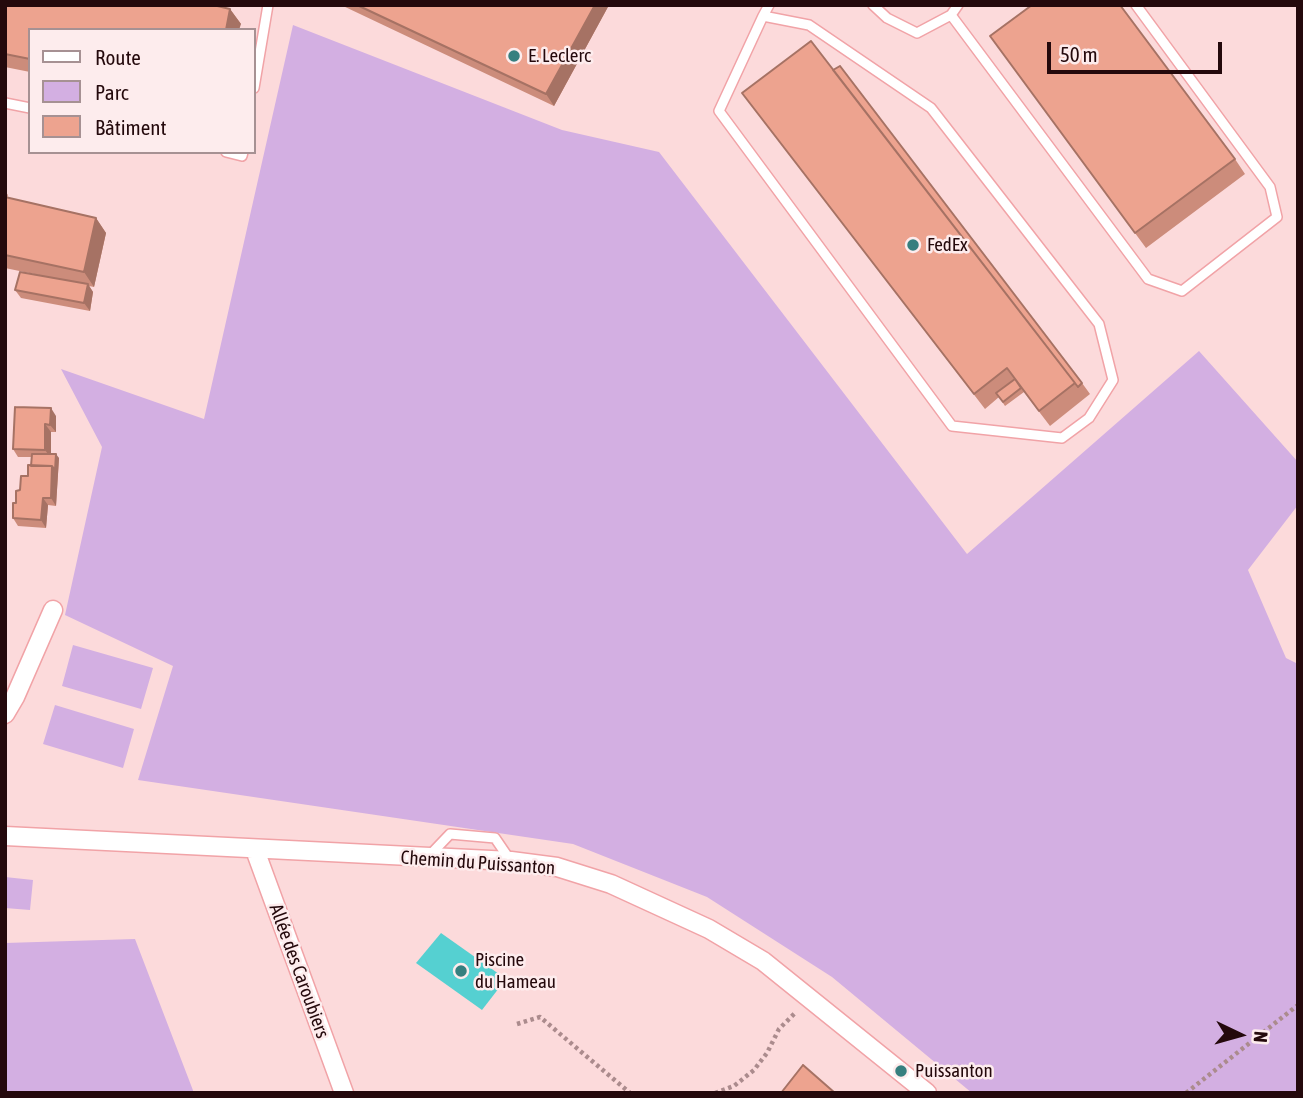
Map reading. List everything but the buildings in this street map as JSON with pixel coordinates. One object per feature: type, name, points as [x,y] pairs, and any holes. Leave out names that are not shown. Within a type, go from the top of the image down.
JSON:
[{"type":"street","points":[[5,714],[53,610]]},
{"type":"street","name":"Chemin du Puissanton","points":[[5,836],[511,861],[557,867],[634,894],[709,929],[762,961],[927,1093]]},
{"type":"street","name":"Allée des Caroubiers","points":[[255,850],[344,1093]]},
{"type":"lane","points":[[256,76],[268,5]]},
{"type":"lane","points":[[763,16],[809,25],[931,108],[1099,324],[1113,380],[1089,418],[1062,438],[952,426],[719,111],[763,16],[769,5]]},
{"type":"lane","points":[[873,5],[887,18],[917,33],[951,15],[958,5]]},
{"type":"lane","points":[[951,15],[1148,279],[1182,291],[1277,217],[1270,187],[1136,5]]},
{"type":"lane","points":[[5,103],[28,108]]},
{"type":"lane","points":[[428,858],[450,834],[495,838],[511,861]]},
{"type":"path","points":[[715,1093],[734,1086],[754,1070],[767,1054],[779,1029],[811,998]]},
{"type":"path","points":[[1186,1093],[1298,1004]]},
{"type":"path","points":[[517,1024],[540,1017],[630,1093]]},
{"type":"green space","points":[[293,25],[562,130],[659,152],[967,554],[1199,351],[1298,462],[1298,505],[1248,570],[1286,658],[1298,664],[1298,1093],[972,1093],[832,977],[707,897],[573,844],[138,780],[173,666],[65,615],[102,447],[61,369],[204,419]]},
{"type":"green space","points":[[73,645],[153,668],[141,709],[62,686]]},
{"type":"green space","points":[[55,705],[134,729],[123,768],[43,744]]},
{"type":"green space","points":[[5,877],[33,880],[30,910],[5,908]]},
{"type":"green space","points":[[135,939],[194,1093],[5,1093],[5,943]]},
{"type":"water","name":"Piscine du Hameau","points":[[441,933],[506,979],[482,1010],[416,963]]},
{"type":"place","name":"E. Leclerc","points":[[514,56]]},
{"type":"place","name":"FedEx","points":[[913,245]]},
{"type":"place","name":"Piscine du Hameau","points":[[461,971]]},
{"type":"place","name":"Puissanton","points":[[901,1071]]}]
